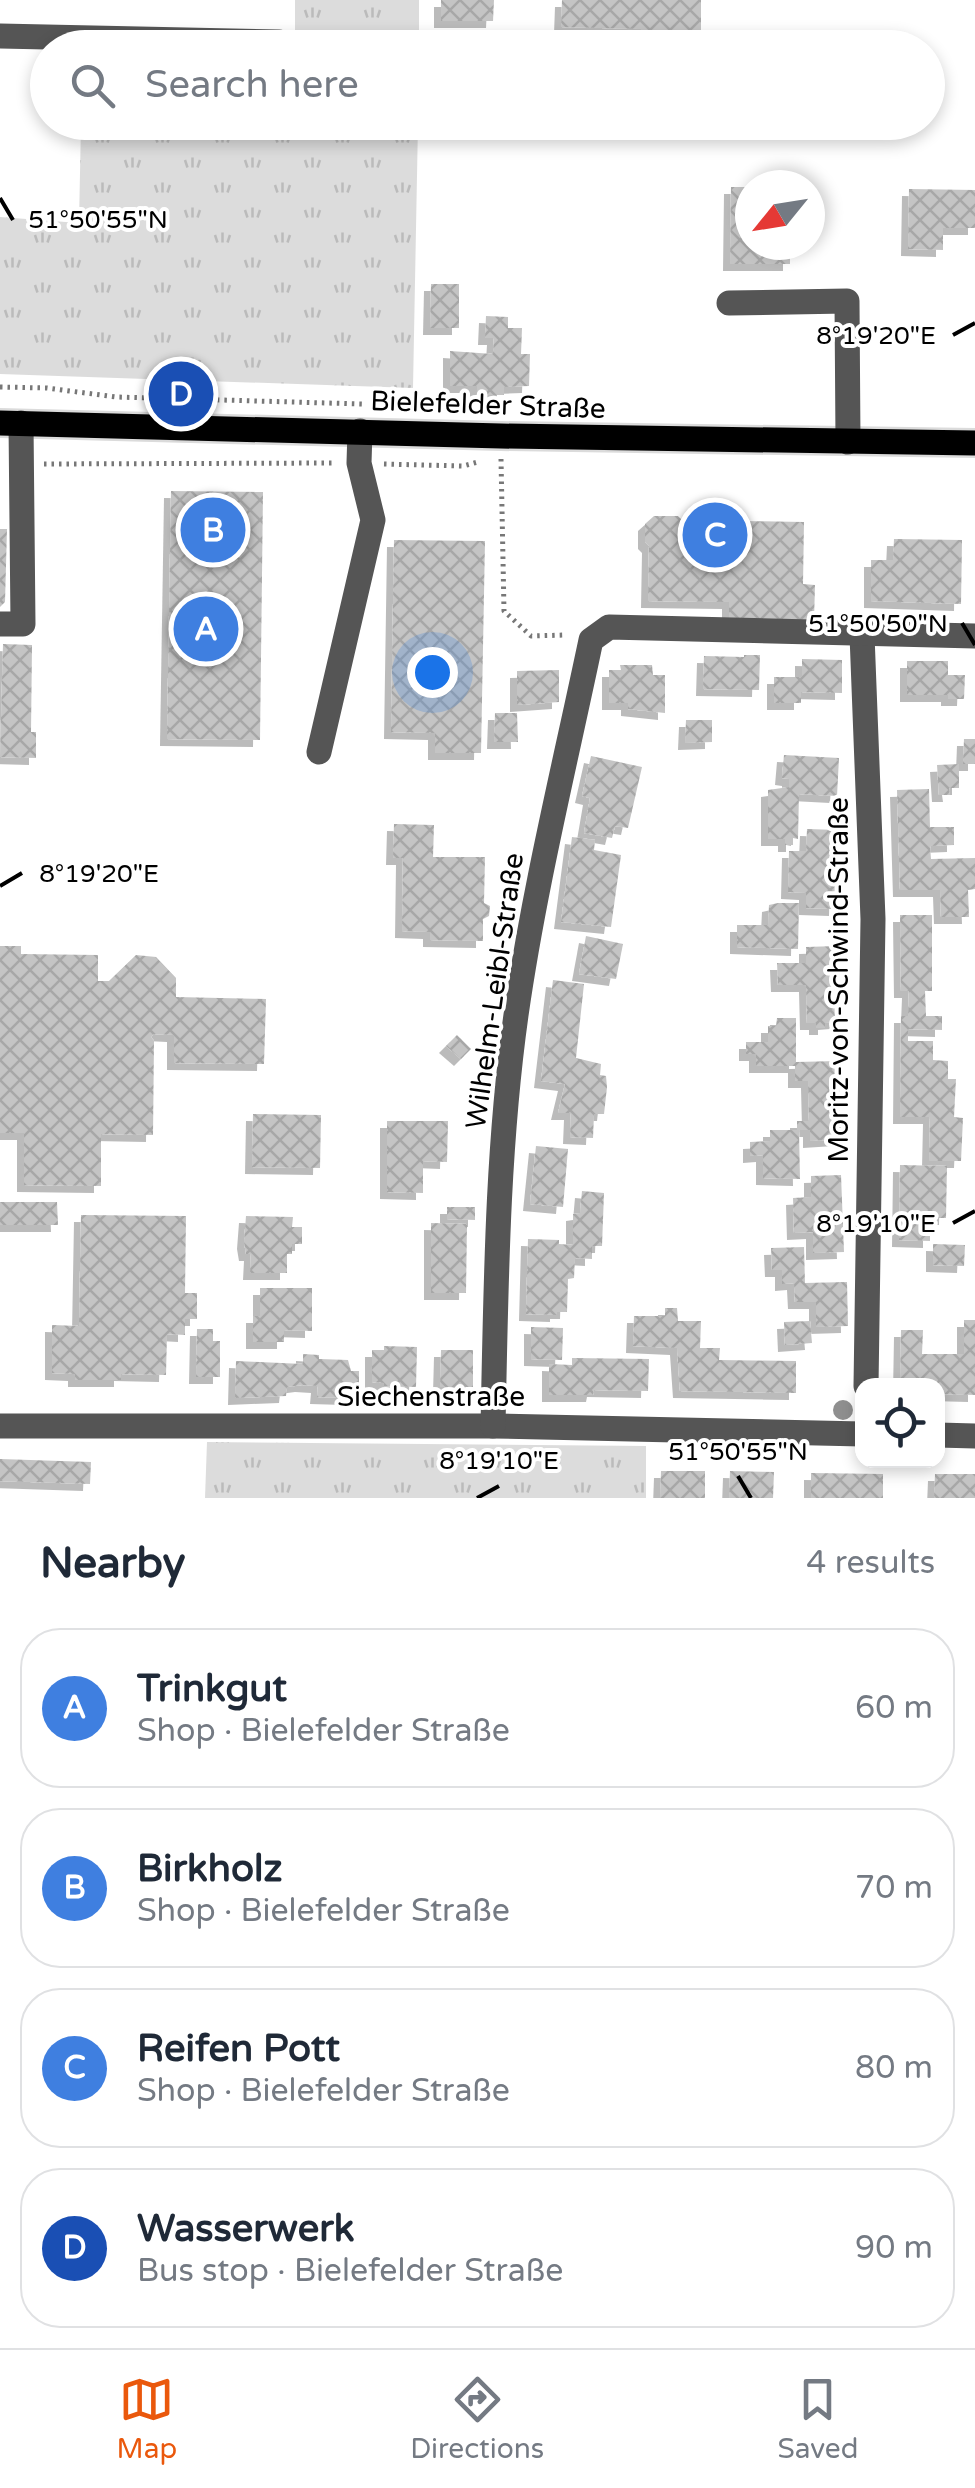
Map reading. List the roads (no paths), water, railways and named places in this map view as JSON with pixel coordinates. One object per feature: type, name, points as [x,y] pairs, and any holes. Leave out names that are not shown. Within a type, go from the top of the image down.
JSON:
[{"type":"main road","name":"Bielefelder Straße","points":[[10,423],[975,443]]},
{"type":"street","points":[[0,36],[30,37]]},
{"type":"street","points":[[730,303],[846,300],[848,442]]},
{"type":"street","points":[[0,624],[24,624],[11,504],[22,464],[10,423]]},
{"type":"street","points":[[318,752],[373,520],[358,463],[360,431]]},
{"type":"street","name":"Wilhelm-Leibl-Straße","points":[[494,1426],[497,1220],[516,1013],[546,852],[595,636],[609,627],[862,635]]},
{"type":"street","points":[[862,635],[975,636]]},
{"type":"street","name":"Moritz-von-Schwind-Straße","points":[[862,635],[873,919],[866,1378]]},
{"type":"street","name":"Siechenstraße","points":[[0,1426],[494,1426],[855,1434]]},
{"type":"street","points":[[945,1435],[975,1436]]},
{"type":"place","name":"Wasserwerk","points":[[181,394]]},
{"type":"place","name":"Birkholz","points":[[213,530]]},
{"type":"place","name":"Reifen Pott","points":[[715,535]]},
{"type":"place","name":"Trinkgut","points":[[206,629]]}]
